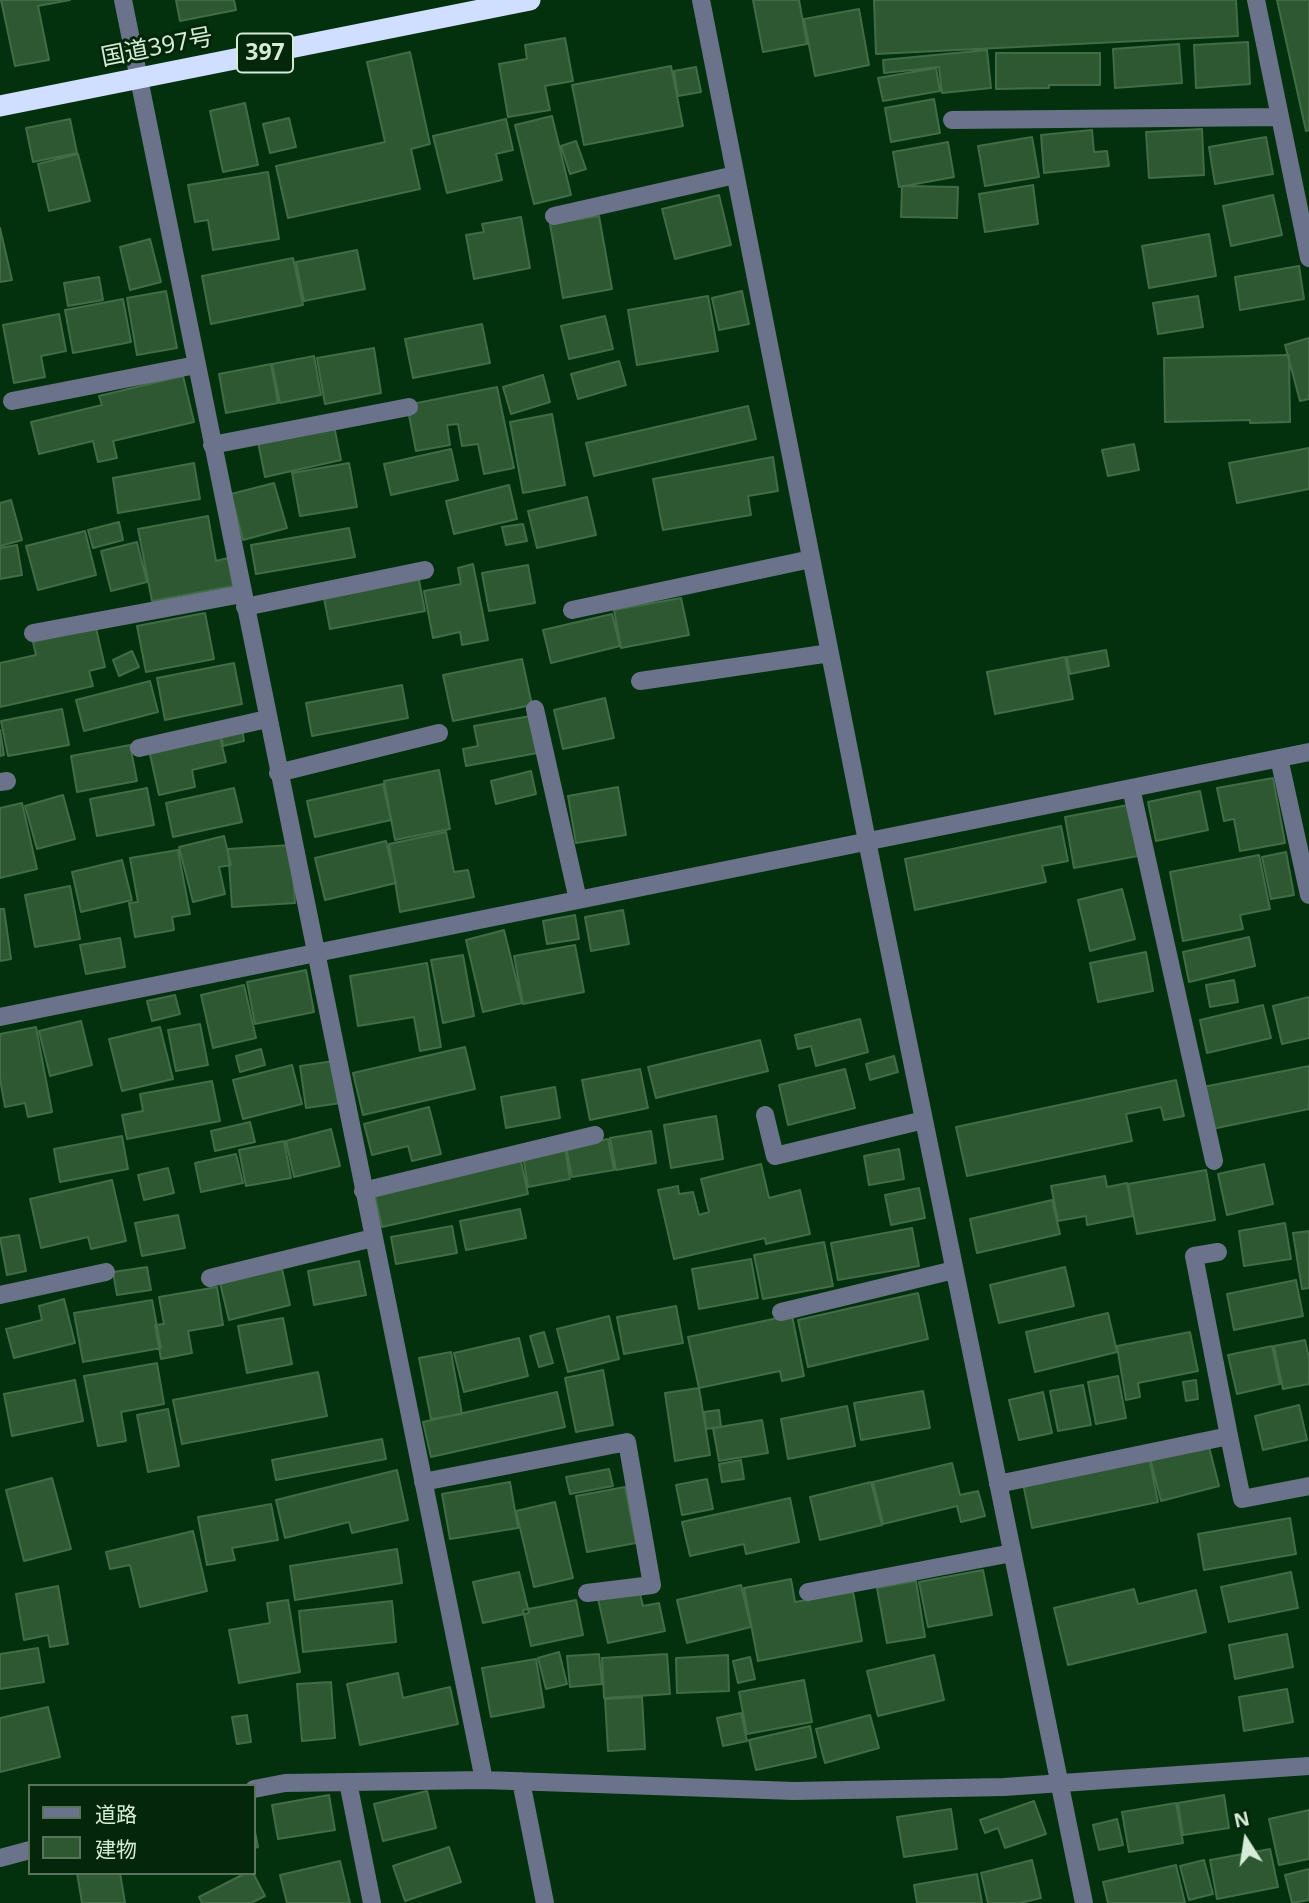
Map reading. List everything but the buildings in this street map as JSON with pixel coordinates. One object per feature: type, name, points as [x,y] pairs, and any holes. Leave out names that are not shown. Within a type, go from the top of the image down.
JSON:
[{"type":"highway","name":"国道397号","points":[[0,106],[530,0]]},
{"type":"street","points":[[123,0],[484,1780]]},
{"type":"street","points":[[701,0],[867,841],[1084,1903]]},
{"type":"street","points":[[1256,0],[1306,228],[1309,258]]},
{"type":"street","points":[[951,120],[1280,117]]},
{"type":"street","points":[[554,216],[735,175]]},
{"type":"street","points":[[12,401],[196,365]]},
{"type":"street","points":[[212,445],[409,407]]},
{"type":"street","points":[[572,610],[811,559]]},
{"type":"street","points":[[33,633],[425,570]]},
{"type":"street","points":[[640,681],[830,653]]},
{"type":"street","points":[[535,709],[578,900]]},
{"type":"street","points":[[139,748],[267,719]]},
{"type":"street","points":[[278,773],[439,733]]},
{"type":"street","points":[[0,1017],[1309,752]]},
{"type":"street","points":[[1279,758],[1309,895]]},
{"type":"street","points":[[1131,788],[1214,1161]]},
{"type":"street","points":[[765,1115],[775,1156],[924,1120]]},
{"type":"street","points":[[363,1191],[595,1135]]},
{"type":"street","points":[[209,1278],[373,1238]]},
{"type":"street","points":[[1218,1251],[1194,1256],[1242,1499],[1308,1491]]},
{"type":"street","points":[[781,1312],[954,1270]]},
{"type":"street","points":[[0,1295],[106,1272]]},
{"type":"street","points":[[998,1484],[1229,1436]]},
{"type":"street","points":[[423,1482],[626,1442],[652,1585],[587,1593]]},
{"type":"street","points":[[808,1591],[1012,1552]]},
{"type":"street","points":[[256,1789],[285,1783],[484,1780],[794,1791],[1004,1787],[1309,1766]]},
{"type":"street","points":[[348,1782],[372,1903]]},
{"type":"street","points":[[521,1782],[545,1903]]},
{"type":"street","points":[[0,1858],[28,1851]]}]
